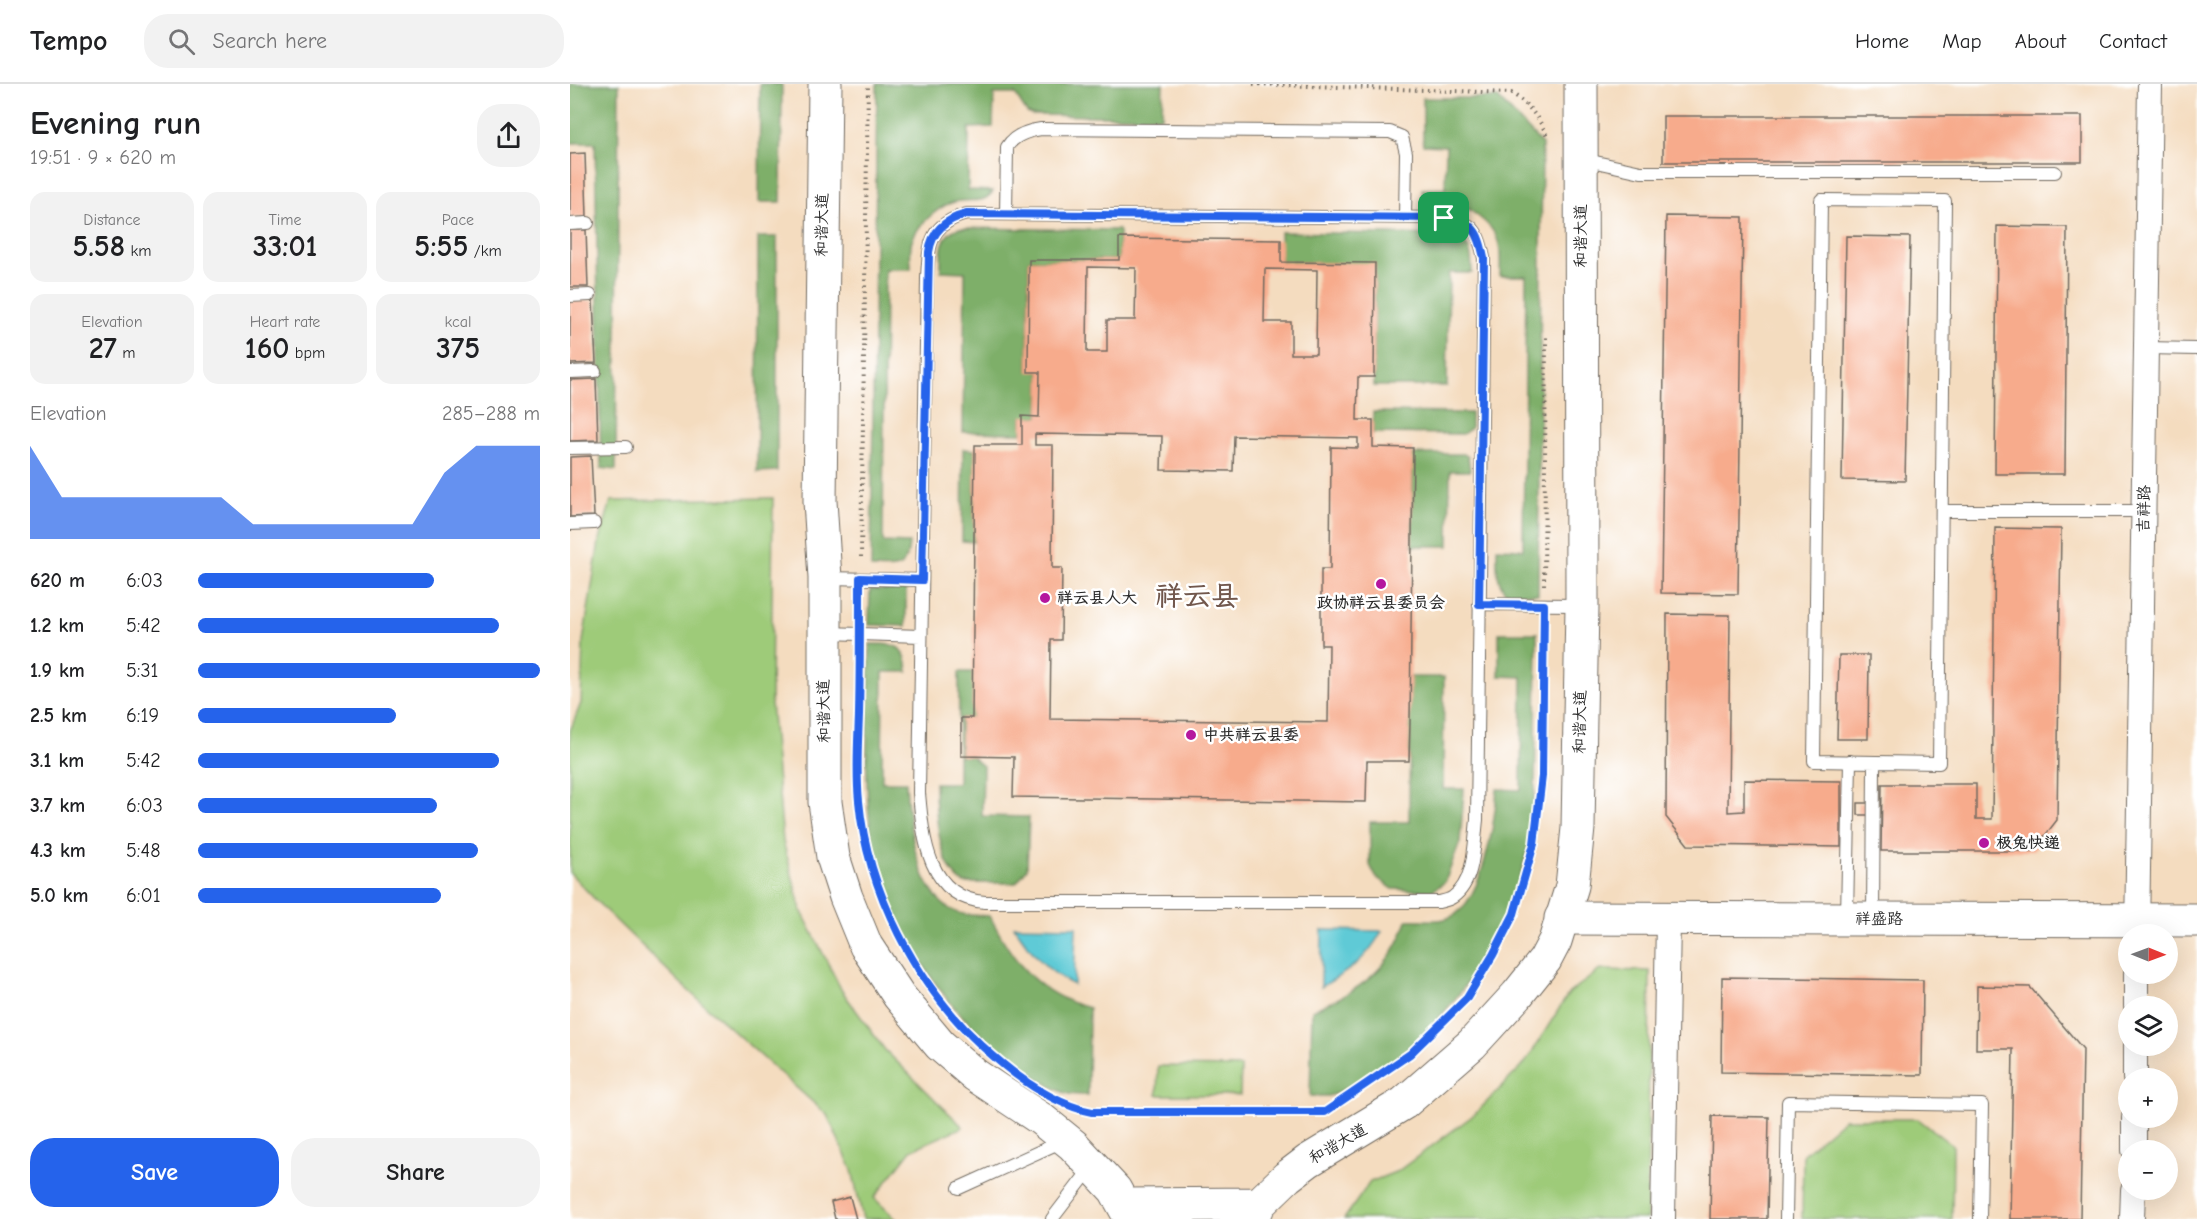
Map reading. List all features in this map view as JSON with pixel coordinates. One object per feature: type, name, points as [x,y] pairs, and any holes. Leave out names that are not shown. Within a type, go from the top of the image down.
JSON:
[{"type":"main road","name":"和谐大道","points":[[825,84],[820,501],[825,578],[823,633],[825,802],[833,857],[866,946],[899,996],[940,1045],[975,1075],[1041,1119],[1093,1165],[1115,1190],[1128,1212]]},
{"type":"main road","name":"和谐大道","points":[[1256,1212],[1287,1177],[1308,1161],[1404,1103],[1472,1044],[1517,995],[1545,960],[1555,941],[1572,886],[1578,828],[1582,606],[1581,84]]},
{"type":"main road","name":"祥盛路","points":[[1561,918],[1860,919],[2118,926]]},
{"type":"main road","name":"祥盛路","points":[[2163,924],[2197,920]]},
{"type":"main road","points":[[1128,1212],[1256,1212]]},
{"type":"street","name":"吉祥路","points":[[2137,924],[2150,84]]},
{"type":"street","points":[[1663,1219],[1668,919]]},
{"type":"street","points":[[2132,1219],[2133,1200]]},
{"type":"lane","points":[[1006,214],[1007,147],[1028,131],[1052,129],[1379,131],[1390,132],[1402,137],[1406,153],[1405,218]]},
{"type":"lane","points":[[1581,159],[1641,172],[2055,172]]},
{"type":"lane","points":[[1821,200],[1945,201],[1942,511],[1939,763],[1814,761],[1821,200]]},
{"type":"lane","points":[[967,214],[1006,214],[1444,218],[1461,220],[1472,226],[1480,239],[1484,258],[1477,820],[1467,879],[1452,898],[1439,902],[985,902],[970,900],[958,895],[943,883],[933,866],[919,793],[927,278],[930,243],[935,231],[954,217],[967,214]]},
{"type":"lane","points":[[570,224],[588,223]]},
{"type":"lane","points":[[570,296],[590,295]]},
{"type":"lane","points":[[2146,348],[2197,349]]},
{"type":"lane","points":[[570,372],[595,371]]},
{"type":"lane","points":[[570,448],[626,447]]},
{"type":"lane","points":[[1942,511],[2144,511]]},
{"type":"lane","points":[[570,524],[594,523]]},
{"type":"lane","points":[[825,578],[922,580]]},
{"type":"lane","points":[[1479,604],[1582,606]]},
{"type":"lane","points":[[823,633],[921,636]]},
{"type":"lane","points":[[1850,761],[1860,919]]},
{"type":"lane","points":[[1860,919],[1874,762]]},
{"type":"lane","points":[[1786,1219],[1788,1102],[1982,1105],[1980,1219]]},
{"type":"lane","points":[[959,1188],[1066,1140]]},
{"type":"lane","points":[[1052,1219],[1093,1165]]},
{"type":"path","points":[[860,578],[868,84]]},
{"type":"path","points":[[1252,84],[1511,93],[1534,112],[1548,138]]},
{"type":"path","points":[[1439,1027],[1467,998],[1493,955],[1514,914],[1534,844],[1542,776],[1546,330]]},
{"type":"path","points":[[1353,1094],[1410,1054]]},
{"type":"path","points":[[1072,1108],[1092,1112],[1325,1112],[1335,1106]]},
{"type":"green space","points":[[570,84],[619,84],[616,470],[601,468],[595,143],[570,143]]},
{"type":"green space","points":[[760,84],[782,84],[781,202],[759,202]]},
{"type":"green space","points":[[877,84],[1163,84],[1162,117],[1032,115],[1027,113],[1015,94],[994,94],[993,127],[969,128],[968,190],[993,191],[983,199],[953,202],[932,215],[919,228],[912,241],[911,269],[885,269],[883,542],[909,543],[906,559],[902,564],[887,569],[871,568]]},
{"type":"green space","points":[[1423,98],[1498,98],[1542,144],[1538,594],[1506,593],[1498,577],[1497,566],[1497,548],[1523,549],[1526,276],[1500,276],[1500,250],[1496,236],[1487,223],[1472,211],[1459,205],[1431,202],[1423,197],[1422,189],[1445,189],[1446,146],[1423,145]]},
{"type":"green space","points":[[959,228],[1119,230],[1119,260],[1029,260],[1028,371],[1040,372],[1039,417],[1022,417],[1022,433],[963,432],[965,272],[941,271],[942,245],[952,231]]},
{"type":"green space","points":[[1280,232],[1446,235],[1465,244],[1470,252],[1472,273],[1449,273],[1447,386],[1374,386],[1375,264],[1281,262]]},
{"type":"green space","points":[[758,237],[777,237],[777,471],[757,472]]},
{"type":"green space","points":[[1373,412],[1471,413],[1471,428],[1463,434],[1373,433]]},
{"type":"green space","points":[[963,449],[975,450],[974,542],[962,541]]},
{"type":"green space","points":[[1413,454],[1464,454],[1468,457],[1470,471],[1450,471],[1449,546],[1412,546]]},
{"type":"green space","points":[[773,498],[771,703],[783,841],[801,910],[842,991],[885,1050],[963,1127],[911,1150],[874,1198],[896,1219],[863,1219],[852,1170],[827,1115],[691,993],[570,873],[570,731],[581,703],[583,641],[599,542],[611,501]]},
{"type":"green space","points":[[870,590],[906,590],[906,626],[869,625]]},
{"type":"green space","points":[[1499,633],[1537,633],[1533,820],[1518,883],[1506,913],[1475,971],[1435,1022],[1412,1045],[1385,1065],[1335,1094],[1310,1096],[1312,1010],[1344,996],[1371,977],[1393,952],[1407,920],[1440,920],[1458,912],[1468,900],[1484,863],[1497,789],[1521,790],[1522,677],[1499,676]]},
{"type":"green space","points":[[870,644],[886,644],[898,648],[905,656],[907,663],[908,672],[883,672],[882,782],[906,782],[909,818],[918,859],[925,878],[935,895],[947,907],[963,914],[990,916],[1018,962],[1041,985],[1071,1002],[1089,1008],[1088,1095],[1069,1094],[1053,1088],[979,1033],[934,982],[899,921],[876,857],[870,826],[867,758]]},
{"type":"green space","points":[[959,672],[973,672],[972,718],[961,718],[961,756],[971,756],[983,766],[982,816],[1029,817],[1027,869],[1016,883],[964,883],[955,876],[943,852],[937,823],[935,783],[958,783]]},
{"type":"green space","points":[[1410,677],[1444,677],[1443,789],[1464,789],[1460,842],[1445,882],[1432,891],[1393,889],[1376,877],[1370,865],[1370,822],[1409,822]]},
{"type":"green space","points":[[1600,970],[1650,971],[1647,1219],[1344,1219],[1370,1182],[1398,1171],[1475,1114],[1525,1063],[1569,993]]},
{"type":"green space","points":[[1158,1066],[1241,1067],[1240,1095],[1157,1095]]},
{"type":"green space","points":[[1844,1119],[1918,1119],[1953,1146],[1952,1219],[1802,1219],[1803,1154]]},
{"type":"water","points":[[1014,926],[1076,927],[1074,985],[1055,974],[1040,960]]},
{"type":"water","points":[[1322,930],[1382,931],[1370,950],[1356,964],[1321,987]]},
{"type":"building","points":[[1663,116],[2082,116],[2082,162],[1663,162]]},
{"type":"building","points":[[585,153],[587,217],[570,218],[570,154]]},
{"type":"building","points":[[1666,216],[1743,217],[1738,594],[1661,593]]},
{"type":"building","points":[[1997,226],[2067,227],[2065,474],[1995,474]]},
{"type":"building","points":[[570,230],[586,230],[588,287],[570,287]]},
{"type":"building","points":[[1846,236],[1910,237],[1905,481],[1842,480]]},
{"type":"building","points":[[1119,238],[1281,240],[1281,262],[1375,263],[1374,377],[1358,377],[1357,420],[1373,420],[1373,447],[1413,448],[1410,723],[1409,761],[1367,761],[1366,802],[1013,797],[1014,757],[961,756],[961,718],[972,718],[975,445],[1022,445],[1022,416],[1039,417],[1040,372],[1028,372],[1029,260],[1119,260]],"holes":[[[1088,267],[1136,268],[1135,320],[1107,320],[1107,352],[1087,352]],[[1265,269],[1317,270],[1316,354],[1291,354],[1291,322],[1264,322]],[[1035,434],[1162,436],[1161,470],[1233,471],[1234,436],[1358,438],[1358,448],[1331,447],[1330,569],[1321,569],[1321,645],[1329,645],[1328,722],[1050,719],[1051,640],[1061,640],[1062,568],[1052,568],[1053,445],[1035,445]]]},
{"type":"building","points":[[570,301],[593,301],[596,363],[570,364]]},
{"type":"building","points":[[596,379],[598,440],[570,441],[570,380]]},
{"type":"building","points":[[591,456],[594,516],[570,517],[570,457]]},
{"type":"building","points":[[1995,528],[2061,529],[2057,820],[2033,851],[1881,851],[1882,784],[1976,784],[1976,819],[1992,819]]},
{"type":"building","points":[[1667,614],[1730,615],[1728,812],[1744,811],[1744,780],[1841,781],[1841,847],[1688,845],[1666,817]]},
{"type":"building","points":[[1839,655],[1869,655],[1868,739],[1837,739]]},
{"type":"building","points":[[1858,803],[1868,803],[1868,815],[1858,815]]},
{"type":"building","points":[[1722,977],[1923,980],[1922,1075],[1721,1072]]},
{"type":"building","points":[[1977,986],[2030,987],[2083,1049],[2080,1219],[2010,1219],[2013,1049],[1976,1049]]},
{"type":"building","points":[[1712,1116],[1769,1117],[1767,1219],[1710,1219]]},
{"type":"building","points":[[850,1197],[856,1219],[835,1219],[831,1202]]},
{"type":"place","name":"政协祥云县委员会","points":[[1381,584]]},
{"type":"place","name":"祥云县人大","points":[[1045,598]]},
{"type":"place","name":"中共祥云县委","points":[[1191,735]]},
{"type":"place","name":"极兔快递","points":[[1984,843]]},
{"type":"district","name":"祥云县","points":[[1197,596]]},
{"type":"route","points":[[967,214],[1444,218],[1461,220],[1472,226],[1480,239],[1484,258],[1479,604],[1544,605],[1544,723],[1540,804],[1526,878],[1514,914],[1467,998],[1410,1054],[1325,1112],[1092,1112],[1072,1108],[1017,1074],[990,1054],[967,1032],[914,961],[891,919],[865,845],[859,800],[860,578],[922,580],[927,278],[930,243],[935,231],[954,217],[967,214]]}]
